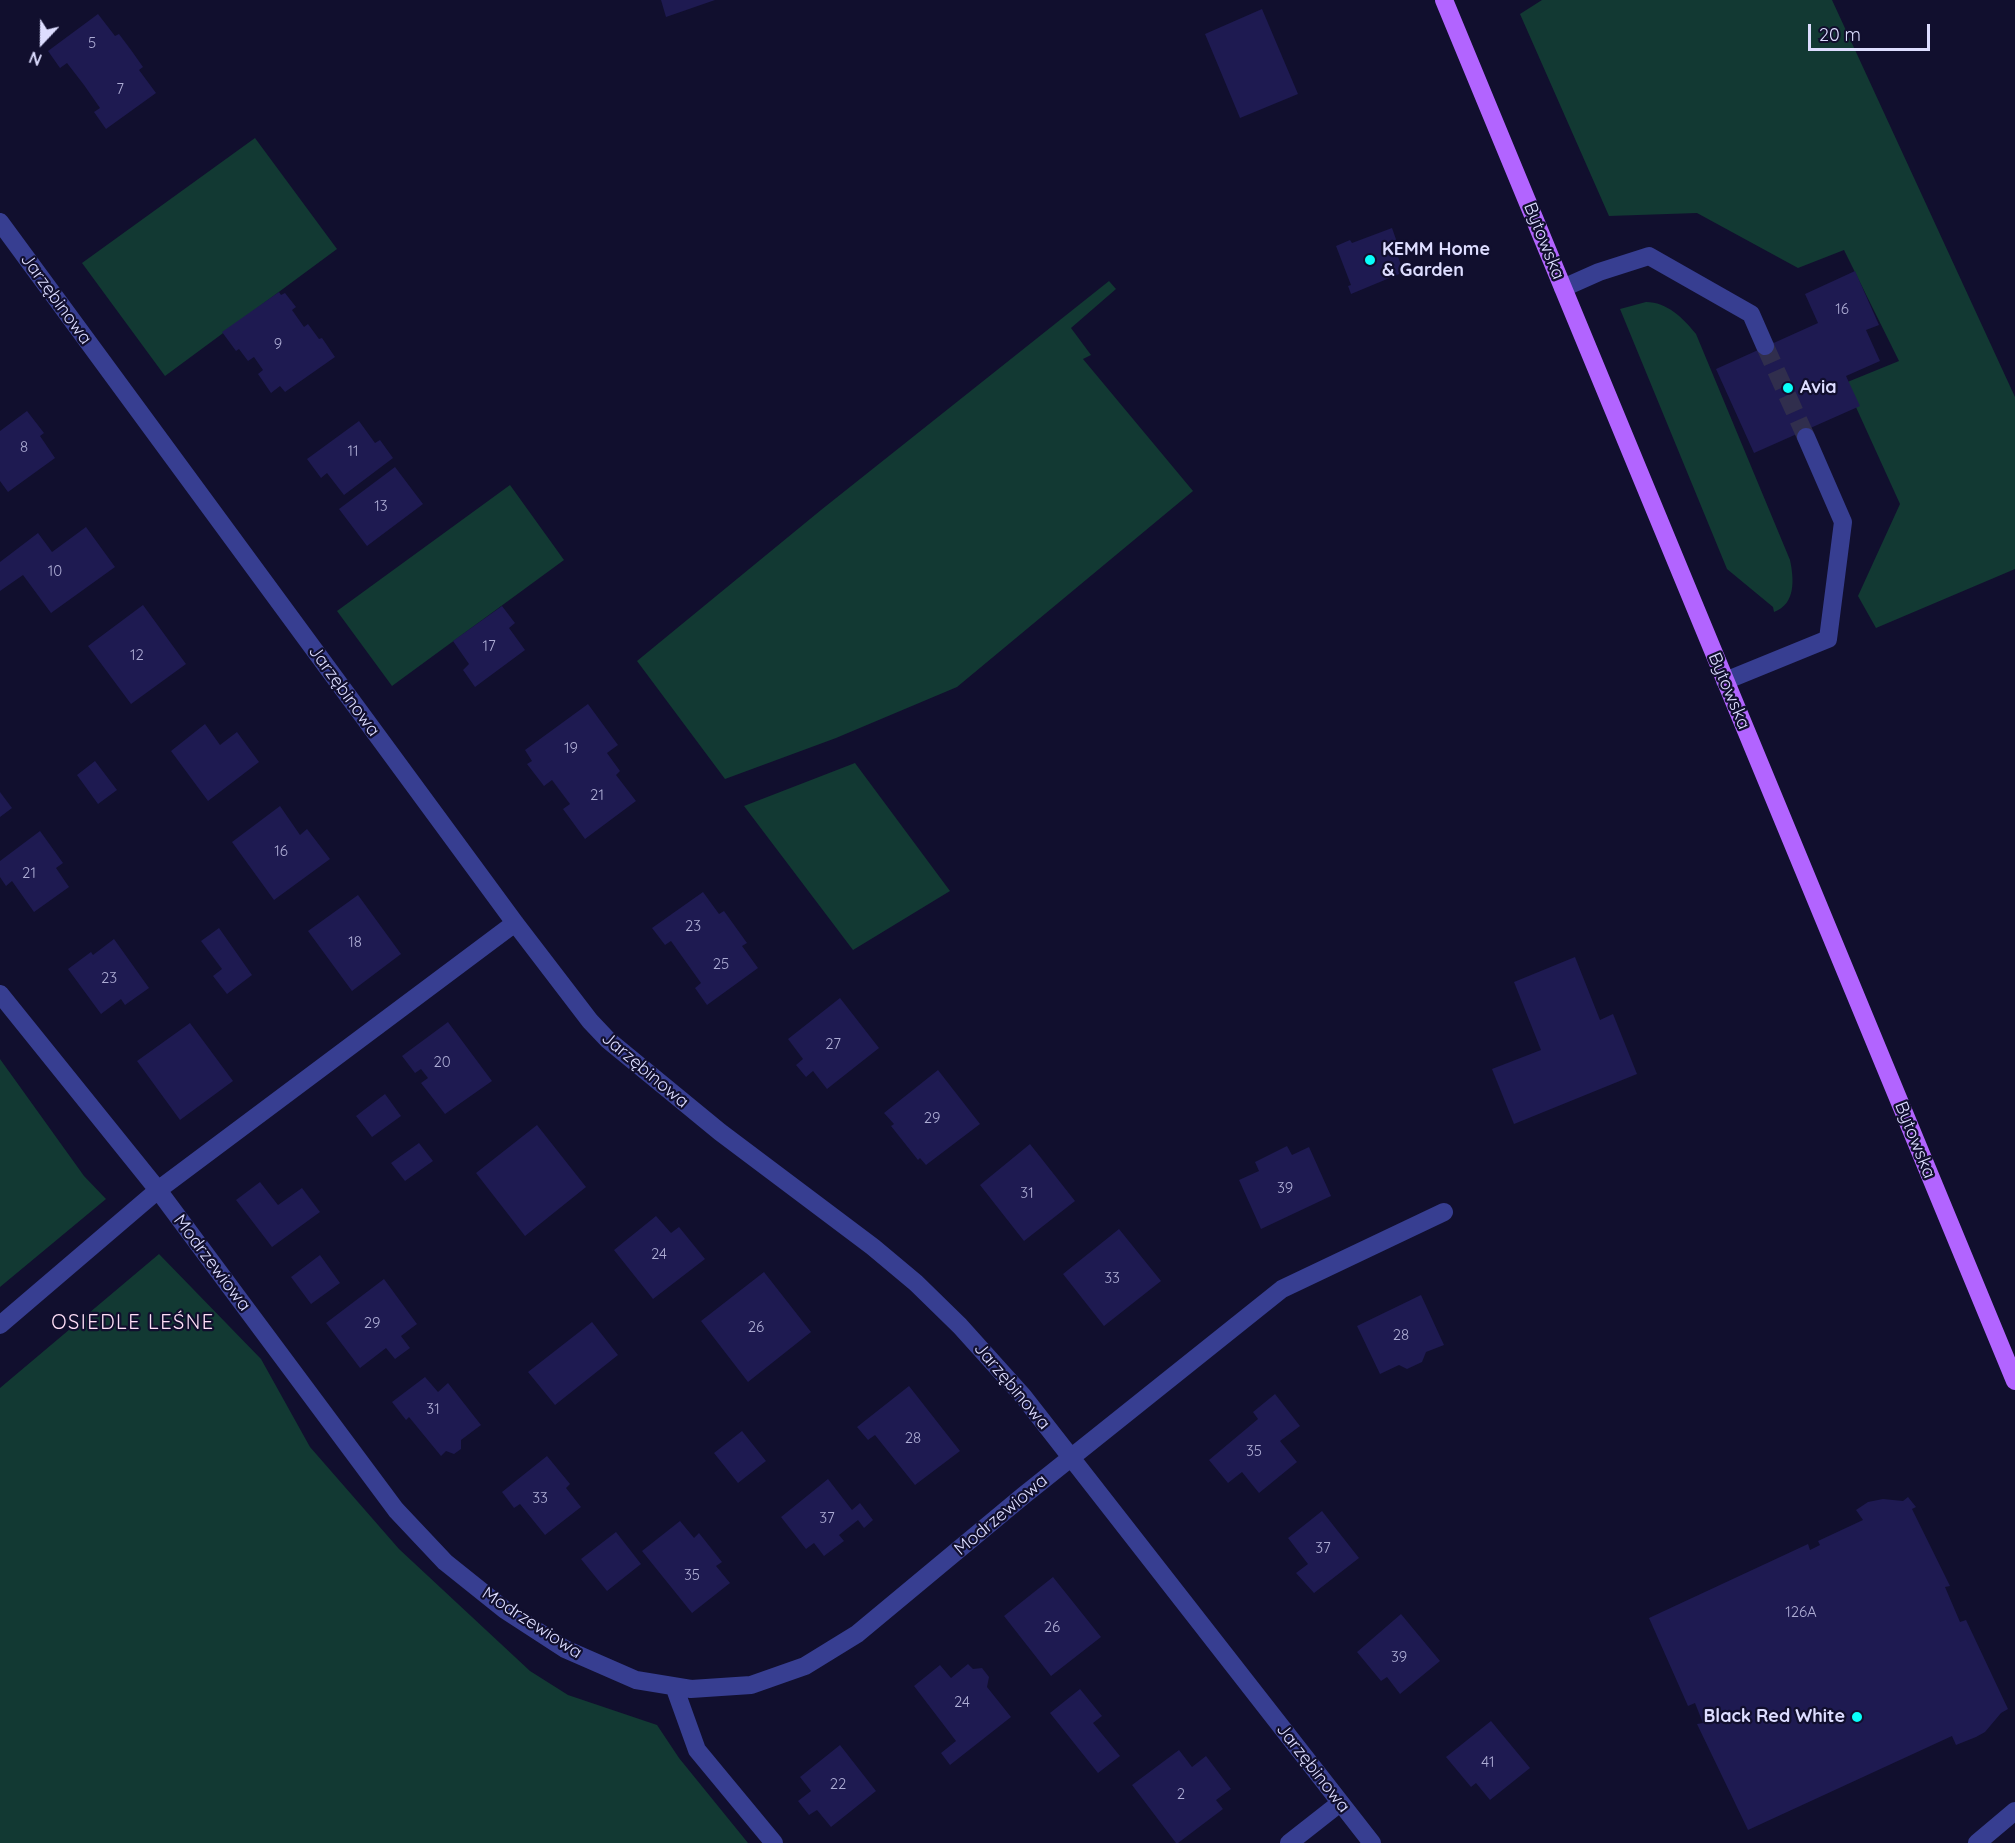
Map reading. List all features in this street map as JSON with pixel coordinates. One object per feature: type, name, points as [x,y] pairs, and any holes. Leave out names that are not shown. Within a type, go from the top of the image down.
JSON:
[{"type":"main road","name":"Bytowska","points":[[1444,0],[2015,1381]]},
{"type":"street","name":"Jarzębinowa","points":[[0,222],[515,924],[590,1021],[608,1040],[720,1132],[873,1247],[916,1283],[968,1334],[1023,1396],[1372,1843]]},
{"type":"street","points":[[1563,288],[1599,272],[1649,256],[1751,314],[1765,346]]},
{"type":"street","points":[[1725,681],[1828,639],[1843,522],[1806,437]]},
{"type":"street","points":[[0,1325],[158,1190],[515,924]]},
{"type":"street","name":"Modrzewiowa","points":[[0,994],[158,1190],[396,1510],[445,1562],[505,1610],[565,1649],[636,1680],[691,1689],[751,1685],[806,1666],[857,1634],[1071,1457],[1282,1289],[1444,1212]]},
{"type":"street","points":[[674,1686],[697,1750],[774,1843]]},
{"type":"street","points":[[1289,1843],[1340,1803]]},
{"type":"street","points":[[1977,1843],[2015,1811]]},
{"type":"green space","points":[[1542,0],[1832,0],[2015,397],[2015,569],[1876,628],[1858,596],[1900,504],[1845,383],[1899,361],[1844,250],[1798,268],[1697,213],[1609,216],[1520,14]]},
{"type":"green space","points":[[255,138],[337,249],[165,376],[82,263]]},
{"type":"green space","points":[[1109,281],[1116,289],[1071,328],[1091,355],[1083,359],[1193,491],[957,687],[836,738],[725,779],[637,661],[821,510]]},
{"type":"green space","points":[[1646,302],[1668,308],[1696,334],[1790,560],[1792,590],[1790,597],[1781,608],[1774,612],[1773,607],[1727,569],[1620,309]]},
{"type":"green space","points":[[510,485],[564,560],[392,686],[337,611]]},
{"type":"green space","points":[[855,763],[950,891],[853,950],[744,806]]},
{"type":"green space","points":[[0,1059],[84,1176],[106,1199],[0,1287]]},
{"type":"green space","points":[[159,1254],[261,1359],[310,1447],[399,1549],[530,1671],[568,1695],[657,1725],[679,1758],[748,1843],[0,1843],[0,1388]]},
{"type":"building","points":[[661,0],[715,0],[666,17]]},
{"type":"building","points":[[1262,9],[1298,94],[1240,118],[1205,34]]},
{"type":"building","points":[[98,14],[115,36],[119,34],[131,50],[143,67],[139,70],[156,93],[106,129],[94,112],[100,108],[84,85],[67,63],[60,68],[48,51]]},
{"type":"building","name":"KEMM Home & Garden","points":[[1392,228],[1398,245],[1394,247],[1404,272],[1351,294],[1348,286],[1351,285],[1336,246],[1350,240],[1352,243]]},
{"type":"building","name":"Avia","points":[[1855,271],[1879,325],[1866,330],[1880,361],[1846,376],[1860,406],[1754,453],[1716,369],[1818,323],[1805,294]]},
{"type":"building","points":[[279,292],[281,295],[285,293],[296,307],[292,310],[304,327],[308,324],[319,339],[322,338],[335,357],[285,392],[280,386],[271,393],[258,374],[263,370],[254,357],[248,361],[239,349],[236,351],[222,332]]},
{"type":"building","points":[[27,411],[44,433],[40,436],[55,458],[8,492],[0,481],[0,431]]},
{"type":"building","points":[[359,421],[375,443],[380,440],[393,458],[344,495],[327,473],[321,478],[307,459]]},
{"type":"building","points":[[395,467],[423,504],[367,546],[339,509]]},
{"type":"building","points":[[86,527],[115,567],[51,613],[23,575],[0,591],[0,562],[38,533],[52,552]]},
{"type":"building","points":[[143,605],[186,664],[131,704],[88,646]]},
{"type":"building","points":[[502,606],[515,623],[509,628],[525,650],[475,687],[463,670],[469,664],[453,641]]},
{"type":"building","points":[[588,704],[618,745],[607,753],[620,771],[616,775],[636,801],[585,839],[563,809],[570,804],[552,780],[544,786],[527,764],[532,761],[525,750]]},
{"type":"building","points":[[205,724],[220,745],[237,732],[259,762],[208,801],[171,751]]},
{"type":"building","points":[[95,761],[117,790],[98,804],[77,775]]},
{"type":"building","points":[[0,792],[12,808],[0,817]]},
{"type":"building","points":[[280,806],[300,835],[307,829],[330,859],[274,900],[232,842]]},
{"type":"building","points":[[40,831],[63,863],[56,868],[69,887],[34,912],[12,881],[6,886],[0,877],[0,861]]},
{"type":"building","points":[[703,892],[719,914],[724,911],[747,943],[742,946],[758,968],[707,1005],[695,988],[701,983],[671,941],[665,945],[652,928]]},
{"type":"building","points":[[358,895],[401,954],[352,991],[308,931]]},
{"type":"building","points":[[219,928],[252,975],[227,994],[213,976],[222,969],[201,941]]},
{"type":"building","points":[[114,939],[149,988],[125,1005],[121,999],[101,1014],[68,969],[91,952],[93,955]]},
{"type":"building","points":[[1575,957],[1600,1020],[1613,1014],[1637,1074],[1514,1124],[1492,1069],[1541,1050],[1514,982]]},
{"type":"building","points":[[840,998],[879,1048],[827,1089],[813,1071],[806,1077],[796,1065],[803,1059],[788,1039]]},
{"type":"building","points":[[448,1022],[492,1081],[445,1114],[421,1083],[428,1078],[421,1069],[415,1073],[402,1056]]},
{"type":"building","points":[[190,1023],[233,1081],[180,1120],[137,1061]]},
{"type":"building","points":[[938,1070],[980,1124],[926,1165],[920,1158],[918,1160],[891,1126],[894,1124],[884,1113]]},
{"type":"building","points":[[385,1094],[401,1116],[372,1137],[356,1116]]},
{"type":"building","points":[[537,1125],[586,1187],[525,1236],[476,1173]]},
{"type":"building","points":[[419,1143],[433,1161],[405,1181],[391,1163]]},
{"type":"building","points":[[1030,1144],[1075,1201],[1024,1241],[980,1185]]},
{"type":"building","points":[[1287,1146],[1292,1155],[1309,1147],[1331,1196],[1261,1229],[1239,1180],[1259,1171],[1255,1162]]},
{"type":"building","points":[[260,1182],[278,1205],[302,1188],[320,1212],[272,1247],[236,1200]]},
{"type":"building","points":[[656,1216],[671,1233],[679,1227],[705,1259],[653,1299],[614,1250]]},
{"type":"building","points":[[1119,1229],[1161,1281],[1104,1326],[1063,1274]]},
{"type":"building","points":[[320,1255],[340,1283],[311,1304],[291,1277]]},
{"type":"building","points":[[764,1272],[811,1332],[748,1382],[701,1321]]},
{"type":"building","points":[[384,1279],[417,1324],[401,1336],[410,1348],[395,1359],[386,1348],[360,1368],[326,1323]]},
{"type":"building","points":[[1421,1295],[1444,1345],[1426,1352],[1422,1362],[1407,1369],[1399,1365],[1380,1374],[1357,1326]]},
{"type":"building","points":[[592,1322],[618,1355],[555,1405],[528,1372]]},
{"type":"building","points":[[425,1377],[438,1392],[448,1383],[481,1425],[461,1440],[461,1449],[454,1454],[446,1451],[441,1456],[409,1417],[406,1420],[392,1402]]},
{"type":"building","points":[[909,1386],[960,1451],[915,1485],[875,1435],[868,1440],[857,1427]]},
{"type":"building","points":[[1275,1394],[1300,1426],[1280,1441],[1297,1462],[1259,1493],[1242,1472],[1228,1483],[1209,1460],[1258,1419],[1253,1412]]},
{"type":"building","points":[[742,1431],[766,1461],[738,1483],[714,1453]]},
{"type":"building","points":[[547,1456],[570,1484],[566,1488],[581,1507],[545,1535],[520,1504],[514,1508],[502,1492]]},
{"type":"building","points":[[828,1479],[852,1510],[860,1503],[873,1520],[864,1528],[858,1520],[839,1535],[844,1541],[824,1556],[814,1543],[806,1549],[781,1517]]},
{"type":"building","points":[[1908,1497],[1916,1507],[1912,1509],[1950,1586],[1945,1587],[1960,1622],[1966,1620],[2008,1709],[2001,1713],[1985,1732],[1976,1737],[1956,1745],[1952,1736],[1748,1830],[1697,1724],[1703,1723],[1695,1703],[1688,1706],[1649,1618],[1808,1544],[1810,1550],[1820,1545],[1818,1541],[1863,1520],[1856,1510],[1868,1502],[1883,1499],[1903,1501]]},
{"type":"building","points":[[1322,1511],[1359,1558],[1314,1593],[1296,1573],[1308,1564],[1288,1538]]},
{"type":"building","points":[[680,1521],[694,1538],[699,1533],[722,1562],[716,1566],[730,1583],[692,1613],[642,1551]]},
{"type":"building","points":[[616,1532],[641,1564],[607,1591],[581,1559]]},
{"type":"building","points":[[1053,1577],[1101,1637],[1051,1676],[1004,1616]]},
{"type":"building","points":[[1401,1614],[1440,1661],[1400,1694],[1387,1677],[1381,1681],[1357,1652]]},
{"type":"building","points":[[968,1664],[973,1669],[982,1668],[989,1677],[987,1687],[1011,1717],[950,1765],[941,1753],[956,1741],[914,1686],[940,1665],[951,1678]]},
{"type":"building","points":[[1080,1689],[1102,1716],[1093,1723],[1120,1756],[1098,1773],[1050,1713]]},
{"type":"building","points":[[1491,1721],[1530,1768],[1490,1800],[1476,1783],[1471,1787],[1446,1757]]},
{"type":"building","points":[[840,1745],[876,1791],[831,1827],[817,1810],[809,1815],[798,1801],[811,1791],[800,1777]]},
{"type":"building","points":[[1179,1750],[1192,1767],[1206,1756],[1231,1789],[1216,1800],[1223,1809],[1176,1843],[1132,1785]]},
{"type":"tunnel","points":[[1765,346],[1806,437]]},
{"type":"place","name":"KEMM Home & Garden","points":[[1370,260]]},
{"type":"place","name":"Avia","points":[[1788,388]]},
{"type":"place","name":"Black Red White","points":[[1857,1717]]},
{"type":"district","name":"OSIEDLE LEŚNE","points":[[133,1323]]}]
